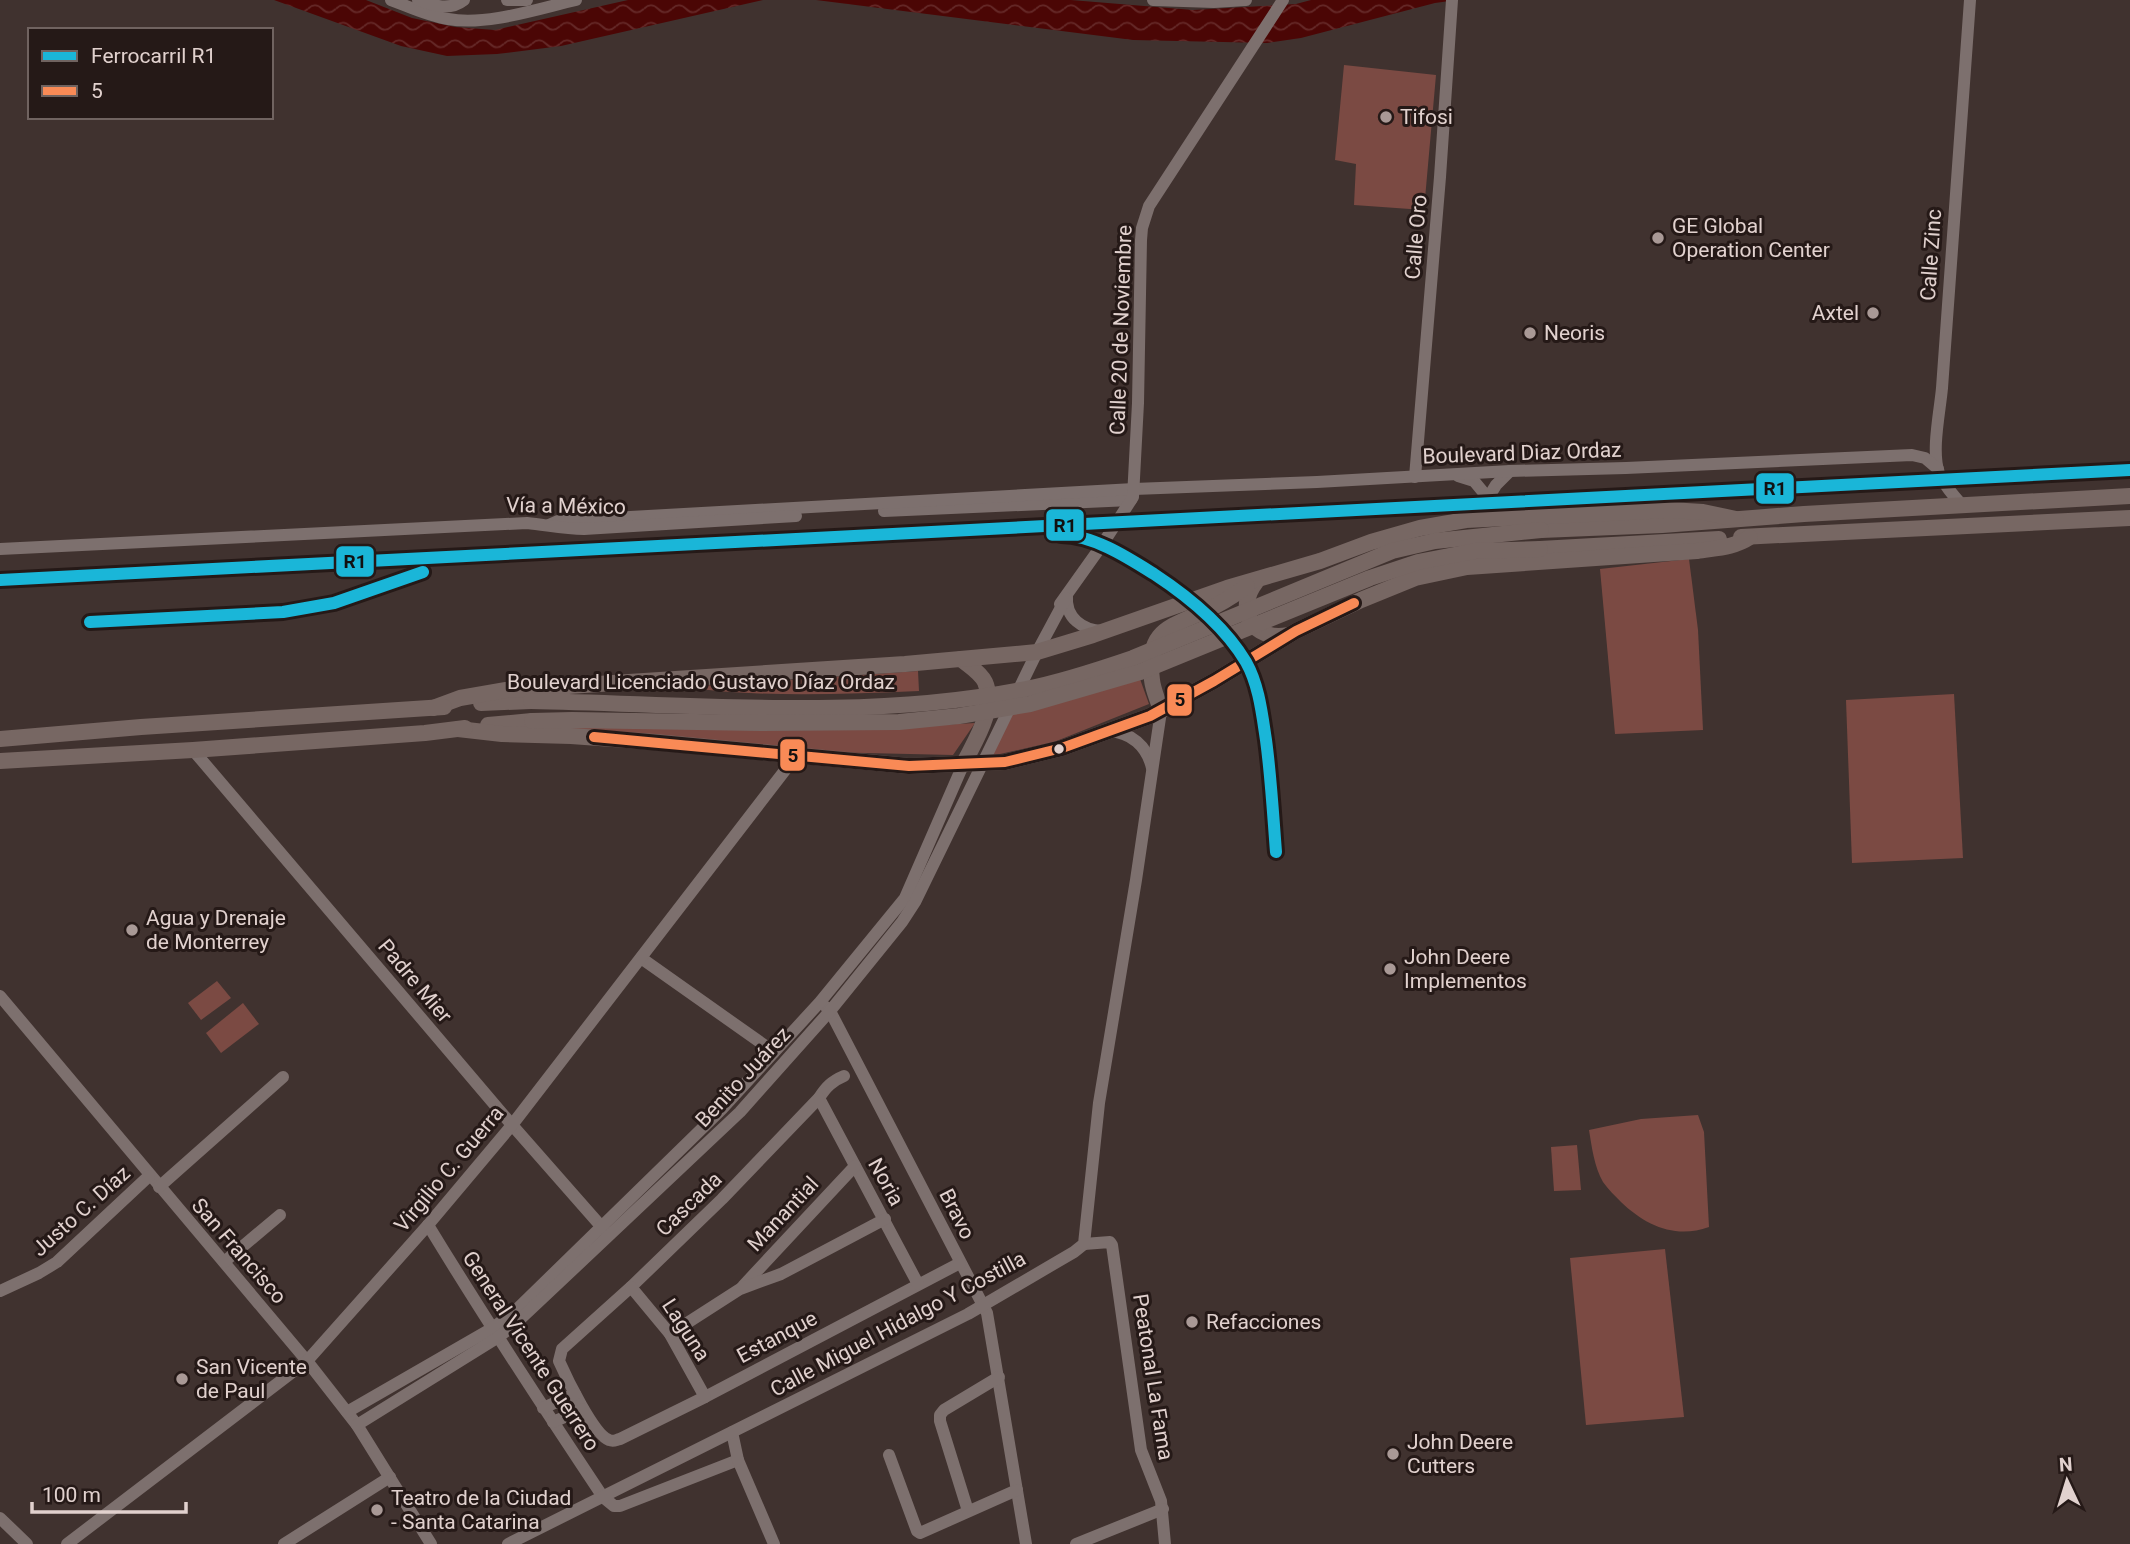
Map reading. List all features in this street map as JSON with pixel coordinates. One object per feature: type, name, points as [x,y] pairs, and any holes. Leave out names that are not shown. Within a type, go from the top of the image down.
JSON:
[{"type":"main road","name":"Boulevard Licenciado Gustavo Díaz Ordaz","points":[[0,739],[531,701],[830,706],[932,702],[1026,689],[1090,673],[1133,658],[1392,551],[1434,541],[1541,530],[2130,496]]},
{"type":"main road","points":[[433,708],[460,698],[506,690],[897,665],[1037,652],[1399,534],[1466,520],[1669,510],[1703,512],[1736,519]]},
{"type":"main road","name":"Boulevard Licenciado Gustavo Díaz Ordaz","points":[[0,761],[193,750],[572,720],[807,723],[900,722],[959,716],[1018,706],[1140,672],[1370,578],[1418,562],[1475,551],[2130,518]]},
{"type":"main road","points":[[1258,579],[1248,596],[1247,613],[1250,621],[1256,628],[1271,636],[1288,635],[1381,591],[1436,572],[1564,559],[1697,551],[1730,546],[1750,537]]},
{"type":"main road","points":[[1161,711],[1153,688],[1151,671],[1157,639],[1171,626],[1227,601],[1258,579]]},
{"type":"main road","points":[[458,729],[655,742],[909,766],[1004,762],[1038,755],[1161,711],[1296,631]]},
{"type":"main road","points":[[961,659],[981,676],[986,683],[988,694],[985,718],[963,765]]},
{"type":"street","points":[[391,0],[420,12],[449,19],[473,20],[576,0]]},
{"type":"street","points":[[418,0],[442,7],[453,6],[464,0]]},
{"type":"street","points":[[507,0],[527,0]]},
{"type":"street","points":[[1153,0],[1247,0]]},
{"type":"street","name":"Calle Zinc","points":[[1962,505],[1945,484],[1938,469],[1936,434],[1970,0]]},
{"type":"street","name":"Calle 20 de Noviembre","points":[[1133,494],[1142,228],[1149,206],[1280,5]]},
{"type":"street","name":"Calle Oro","points":[[1415,477],[1452,7]]},
{"type":"street","points":[[1912,454],[1926,446],[1936,434]]},
{"type":"street","points":[[1912,454],[1925,458],[1938,469]]},
{"type":"street","name":"Boulevard Diaz Ordaz","points":[[814,511],[1451,474],[1912,454]]},
{"type":"street","points":[[1466,520],[1481,514],[1501,478],[1510,471]]},
{"type":"street","points":[[1451,474],[1474,481],[1488,498]]},
{"type":"street","points":[[897,665],[918,660],[1024,648],[1036,639],[1066,597],[1133,494]]},
{"type":"street","name":"Vía a México","points":[[0,549],[814,511]]},
{"type":"street","points":[[1066,597],[1073,618],[1081,626],[1091,631],[1102,631]]},
{"type":"street","points":[[1037,652],[1066,597]]},
{"type":"street","name":"Benito Juárez","points":[[357,1425],[494,1333],[512,1314],[740,1112],[874,946],[915,902],[1037,652]]},
{"type":"street","points":[[1084,1244],[1101,1091],[1161,711]]},
{"type":"street","points":[[1108,731],[1126,734],[1140,744],[1150,760],[1152,777]]},
{"type":"street","name":"Padre Mier","points":[[193,750],[512,1125],[606,1231]]},
{"type":"street","name":"Virgilio C. Guerra","points":[[67,1544],[307,1361],[512,1125],[796,757]]},
{"type":"street","name":"Benito Juárez","points":[[874,946],[905,898],[963,765]]},
{"type":"street","points":[[641,958],[775,1052]]},
{"type":"street","name":"San Francisco","points":[[0,996],[307,1361],[357,1425],[430,1544]]},
{"type":"street","name":"Benito Juárez","points":[[606,1231],[775,1052],[825,1007]]},
{"type":"street","name":"Bravo","points":[[825,1007],[984,1306],[990,1322],[1026,1544]]},
{"type":"street","name":"Cascada","points":[[575,1394],[558,1357],[562,1349],[722,1199],[833,1081],[844,1076]]},
{"type":"street","points":[[159,1187],[283,1077]]},
{"type":"street","name":"Noria","points":[[819,1098],[918,1284]]},
{"type":"street","name":"Manantial","points":[[740,1289],[855,1166]]},
{"type":"street","name":"Justo C. Díaz","points":[[0,1291],[57,1262],[149,1176]]},
{"type":"street","points":[[224,1262],[280,1214]]},
{"type":"street","name":"Manantial","points":[[670,1334],[740,1289],[781,1274],[885,1219]]},
{"type":"street","name":"General Vicente Guerrero","points":[[428,1224],[494,1333],[603,1497]]},
{"type":"street","name":"Peatonal La Fama","points":[[1084,1244],[1110,1242],[1112,1245],[1141,1450],[1163,1509],[1165,1544]]},
{"type":"street","name":"Calle Miguel Hidalgo Y Costilla","points":[[508,1544],[984,1306],[1084,1244]]},
{"type":"street","name":"Estanque","points":[[583,1409],[610,1441],[627,1436],[960,1263]]},
{"type":"street","name":"Laguna","points":[[631,1287],[670,1334],[705,1397]]},
{"type":"street","name":"Benito Juárez","points":[[347,1412],[494,1333]]},
{"type":"street","points":[[968,1511],[940,1415],[999,1377]]},
{"type":"street","points":[[543,1408],[575,1394],[583,1409],[553,1422]]},
{"type":"street","points":[[732,1432],[738,1460],[774,1544]]},
{"type":"street","points":[[889,1455],[917,1532],[921,1533],[1017,1490]]},
{"type":"street","points":[[603,1497],[614,1506],[620,1506],[738,1460]]},
{"type":"street","points":[[284,1544],[390,1477]]},
{"type":"street","points":[[1076,1544],[1163,1509]]},
{"type":"street","points":[[0,1518],[27,1544]]},
{"type":"shaded area","name":"Tifosi","points":[[1344,65],[1436,75],[1424,210],[1354,205],[1356,164],[1335,160]]},
{"type":"shaded area","points":[[1689,559],[1698,630],[1703,730],[1615,734],[1600,569]]},
{"type":"shaded area","points":[[918,671],[919,691],[772,694],[684,687]]},
{"type":"shaded area","points":[[1140,679],[1149,704],[1054,742],[991,756],[1011,715]]},
{"type":"shaded area","points":[[1954,694],[1963,858],[1852,863],[1846,700]]},
{"type":"shaded area","points":[[975,723],[953,755],[822,752],[507,730],[579,725],[851,730]]},
{"type":"shaded area","points":[[217,981],[231,998],[201,1020],[188,1003]]},
{"type":"shaded area","points":[[243,1003],[259,1024],[221,1053],[206,1033]]},
{"type":"shaded area","points":[[1698,1115],[1704,1132],[1709,1227],[1685,1232],[1651,1224],[1616,1197],[1603,1182],[1595,1163],[1589,1130],[1641,1119]]},
{"type":"shaded area","points":[[1577,1145],[1581,1190],[1554,1191],[1551,1147]]},
{"type":"shaded area","points":[[1665,1249],[1684,1417],[1586,1425],[1570,1258]]},
{"type":"water","points":[[274,0],[366,0],[412,18],[455,27],[495,30],[628,0],[763,0],[561,46],[497,54],[447,56],[401,46]]},
{"type":"water","points":[[816,0],[1071,0],[1193,10],[1296,4],[1311,0],[1457,0],[1435,3],[1301,38],[1267,43],[1133,40]]},
{"type":"rail line","name":"R1","points":[[0,580],[2130,470]]},
{"type":"rail line","name":"R1","points":[[1061,535],[1097,543],[1154,574],[1205,613],[1227,636],[1246,662],[1257,690],[1266,740],[1276,852]]},
{"type":"rail line","name":"R1","points":[[90,622],[283,612],[334,603],[423,572]]},
{"type":"transit line","name":"5","points":[[594,737],[909,766],[1005,762],[1062,748],[1150,716],[1296,631],[1354,603]]},
{"type":"place","name":"Tifosi","points":[[1386,117]]},
{"type":"place","name":"GE Global Operation Center","points":[[1658,238]]},
{"type":"place","name":"Axtel","points":[[1873,313]]},
{"type":"place","name":"Neoris","points":[[1530,333]]},
{"type":"place","name":"Agua y Drenaje de Monterrey","points":[[132,930]]},
{"type":"place","name":"John Deere Implementos","points":[[1390,969]]},
{"type":"place","name":"Refacciones","points":[[1192,1322]]},
{"type":"place","name":"San Vicente de Paul","points":[[182,1379]]},
{"type":"place","name":"John Deere Cutters","points":[[1393,1454]]},
{"type":"place","name":"Teatro de la Ciudad - Santa Catarina","points":[[377,1510]]}]
